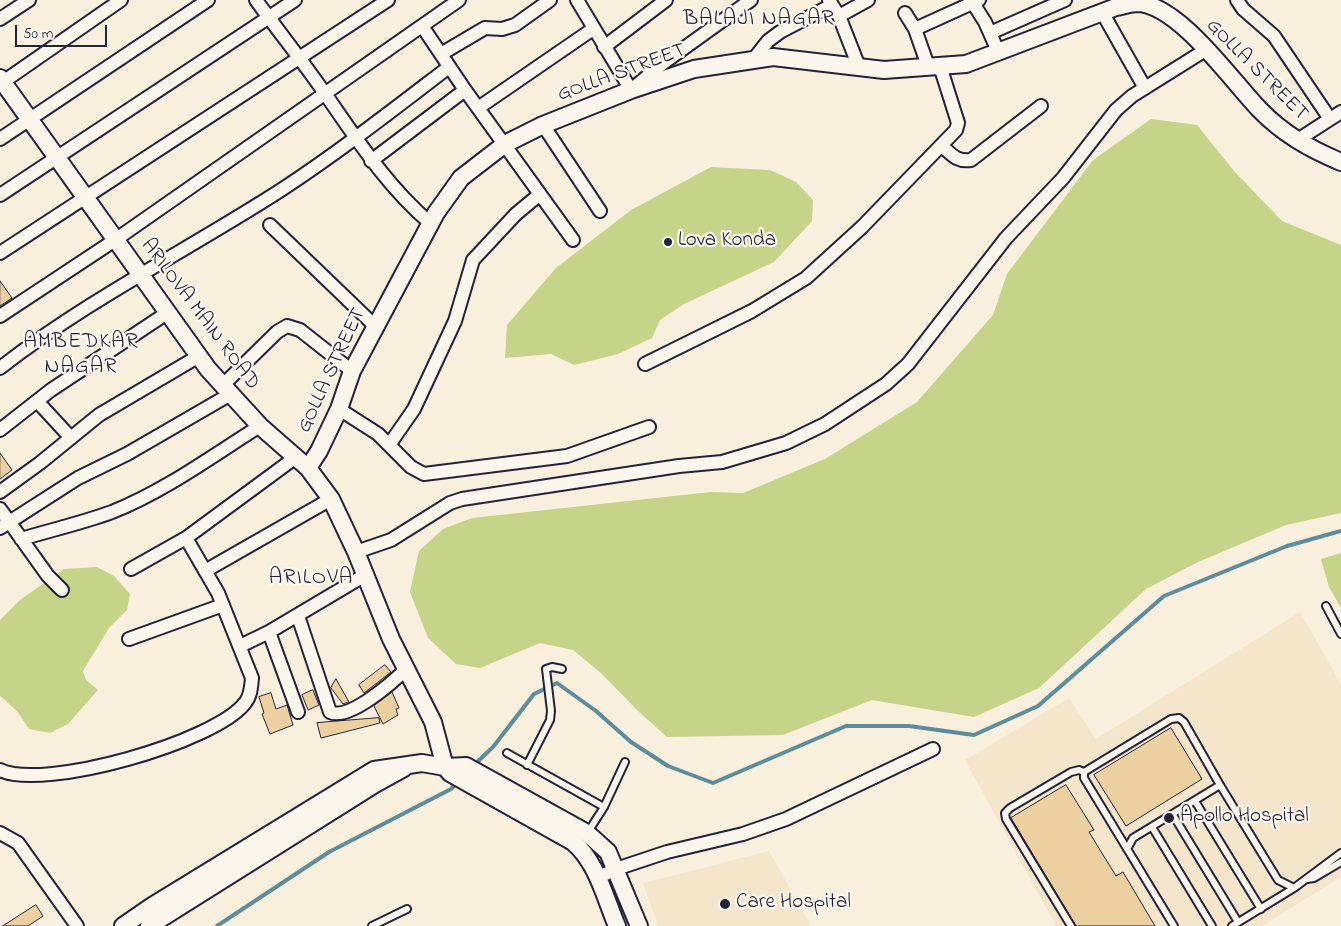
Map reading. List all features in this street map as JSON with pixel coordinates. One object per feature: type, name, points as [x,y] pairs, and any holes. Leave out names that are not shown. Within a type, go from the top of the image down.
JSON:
[{"type":"street","points":[[0,19],[29,0]]},
{"type":"street","points":[[1,81],[121,0]]},
{"type":"street","points":[[0,139],[208,0]]},
{"type":"street","points":[[256,0],[326,94],[371,161],[410,206],[430,222]]},
{"type":"street","points":[[0,195],[295,0]]},
{"type":"street","points":[[0,253],[388,0]]},
{"type":"street","points":[[0,316],[115,240],[459,0]]},
{"type":"street","points":[[440,54],[485,28],[502,29],[515,25],[550,0]]},
{"type":"street","points":[[604,47],[666,0]]},
{"type":"street","points":[[579,1],[593,29],[631,90],[662,64],[750,0]]},
{"type":"street","points":[[838,16],[868,0]]},
{"type":"street","points":[[990,34],[1064,0]]},
{"type":"street","points":[[1237,0],[1243,9],[1274,36],[1336,115],[1296,141]]},
{"type":"street","points":[[915,28],[974,1],[998,51]]},
{"type":"street","name":"GOLLA STREET","points":[[308,468],[319,452],[339,409],[352,371],[430,222],[461,178],[505,144],[543,125],[631,90],[694,69],[773,57],[884,70],[966,64],[1102,12],[1138,1],[1158,9],[1171,17],[1207,49],[1259,110],[1296,141],[1341,162]]},
{"type":"street","points":[[753,60],[768,40],[830,2],[838,16],[859,67]]},
{"type":"street","points":[[1102,12],[1145,88]]},
{"type":"street","points":[[646,364],[752,311],[806,278],[832,257],[956,130],[958,123],[934,66],[915,28],[905,13]]},
{"type":"street","points":[[422,26],[465,90],[573,240]]},
{"type":"street","points":[[478,108],[593,29]]},
{"type":"street","points":[[356,552],[391,540],[450,503],[462,499],[679,466],[722,462],[786,443],[825,424],[886,384],[908,364],[1006,238],[1063,178],[1116,110],[1145,88],[1207,49]]},
{"type":"street","points":[[0,368],[50,333],[141,275],[280,190],[355,138],[449,67]]},
{"type":"street","name":"ARILOVA MAIN ROAD","points":[[1,81],[226,391],[260,426],[308,468],[330,499],[356,552],[406,669],[462,773]]},
{"type":"street","points":[[371,161],[465,90]]},
{"type":"street","points":[[942,146],[953,157],[962,161],[971,160],[1041,106]]},
{"type":"street","points":[[543,125],[600,211]]},
{"type":"street","points":[[389,444],[414,410],[455,321],[473,260],[509,220],[540,194]]},
{"type":"street","points":[[270,225],[376,327]]},
{"type":"street","points":[[0,430],[37,401],[168,313]]},
{"type":"street","points":[[4,524],[78,478],[127,454],[226,391],[277,332],[287,326],[300,330],[352,371]]},
{"type":"street","points":[[0,492],[99,415],[199,356]]},
{"type":"street","points":[[37,401],[71,438]]},
{"type":"street","points":[[339,409],[364,423],[389,444],[416,472],[434,473],[567,456],[649,427]]},
{"type":"street","points":[[20,539],[103,515],[137,500],[171,482],[260,426]]},
{"type":"street","points":[[131,569],[186,538],[296,457]]},
{"type":"street","points":[[205,571],[330,499]]},
{"type":"street","points":[[0,509],[4,524],[20,539],[48,576],[62,590]]},
{"type":"street","points":[[0,770],[8,774],[42,775],[87,768],[147,754],[199,734],[229,717],[245,704],[251,692],[252,678],[223,605],[186,538]]},
{"type":"street","points":[[240,646],[298,616],[365,575]]},
{"type":"street","points":[[129,638],[223,605]]},
{"type":"street","points":[[298,616],[330,712],[334,714],[341,713],[368,700],[406,669]]},
{"type":"street","points":[[269,632],[298,712]]},
{"type":"street","points":[[597,878],[616,869],[667,852],[743,834],[786,819],[933,749]]},
{"type":"street","points":[[123,926],[152,906],[374,770],[434,764],[462,773],[587,832],[608,852],[639,926]]},
{"type":"street","points":[[149,926],[375,784],[410,765]]},
{"type":"street","points":[[462,773],[573,842],[590,862],[617,926]]},
{"type":"street","points":[[0,833],[18,843],[77,926]]},
{"type":"lane","points":[[1326,606],[1341,634]]},
{"type":"lane","points":[[527,765],[550,720],[546,669],[549,667],[562,669]]},
{"type":"lane","points":[[1071,926],[1006,818],[1005,813],[1010,808],[1071,772],[1079,770],[1084,772],[1171,719],[1179,718],[1184,722],[1278,880],[1294,888]]},
{"type":"lane","points":[[506,753],[604,807]]},
{"type":"lane","points":[[587,832],[604,807],[625,762]]},
{"type":"lane","points":[[1084,772],[1084,778],[1174,926]]},
{"type":"lane","points":[[1128,849],[1133,838],[1220,785]]},
{"type":"lane","points":[[1195,801],[1261,909]]},
{"type":"lane","points":[[1173,815],[1238,922]]},
{"type":"lane","points":[[1152,827],[1212,926]]},
{"type":"lane","points":[[1232,926],[1294,888],[1341,853]]},
{"type":"lane","points":[[1307,879],[1314,878],[1341,862]]},
{"type":"lane","points":[[372,926],[408,909]]},
{"type":"shaded area","name":"Apollo Hospital","points":[[1300,612],[1341,684],[1341,877],[1262,926],[1056,926],[965,760],[1069,698],[1096,739]]},
{"type":"shaded area","name":"Care Hospital","points":[[769,851],[811,926],[658,926],[643,883]]},
{"type":"green space","points":[[1151,119],[1197,125],[1234,171],[1282,221],[1341,245],[1341,513],[1286,525],[1198,562],[1146,589],[1039,688],[974,717],[872,700],[783,735],[667,737],[638,711],[602,674],[573,650],[540,643],[480,668],[456,664],[428,638],[410,592],[419,551],[443,529],[472,518],[711,492],[743,493],[825,459],[917,402],[993,315],[1007,274],[1093,160]]},
{"type":"green space","points":[[711,167],[770,170],[796,182],[813,200],[812,221],[774,262],[684,304],[660,320],[652,338],[618,354],[574,365],[551,354],[505,358],[507,325],[556,268],[631,210]]},
{"type":"green space","points":[[1341,553],[1341,608],[1329,587],[1321,559]]},
{"type":"green space","points":[[97,567],[114,576],[130,594],[127,610],[109,628],[83,671],[86,680],[98,690],[68,724],[50,733],[29,729],[17,711],[0,696],[0,620],[20,600],[64,569]]},
{"type":"building","points":[[0,281],[12,298],[0,306]]},
{"type":"building","points":[[0,453],[12,470],[0,479]]},
{"type":"building","points":[[385,665],[391,672],[364,693],[359,685]]},
{"type":"building","points":[[336,679],[349,702],[343,704],[331,688]]},
{"type":"building","points":[[313,690],[319,705],[308,710],[302,695]]},
{"type":"building","points":[[392,692],[399,708],[396,709],[398,715],[383,724],[374,706]]},
{"type":"building","points":[[271,693],[276,709],[287,705],[293,725],[270,734],[262,714],[264,713],[259,697]]},
{"type":"building","points":[[379,718],[380,723],[321,738],[317,723]]},
{"type":"building","points":[[1171,728],[1202,779],[1126,826],[1094,775]]},
{"type":"building","points":[[1066,785],[1094,830],[1089,832],[1116,876],[1123,872],[1155,926],[1076,926],[1011,818]]},
{"type":"building","points":[[36,905],[43,916],[28,926],[3,926]]},
{"type":"waterway","points":[[474,765],[493,747],[534,694],[557,683],[596,711],[631,742],[668,766],[713,783],[846,726],[909,726],[974,735],[1038,706],[1164,596],[1287,546],[1341,531]]},
{"type":"waterway","points":[[217,926],[329,852],[451,789],[457,783]]},
{"type":"place","name":"Lova Konda","points":[[668,242]]},
{"type":"place","name":"Apollo Hospital","points":[[1169,818]]},
{"type":"place","name":"Care Hospital","points":[[725,904]]},
{"type":"district","name":"BALAJI NAGAR","points":[[759,20]]},
{"type":"district","name":"AMBEDKAR NAGAR","points":[[81,356]]},
{"type":"district","name":"ARILOVA","points":[[311,579]]}]
